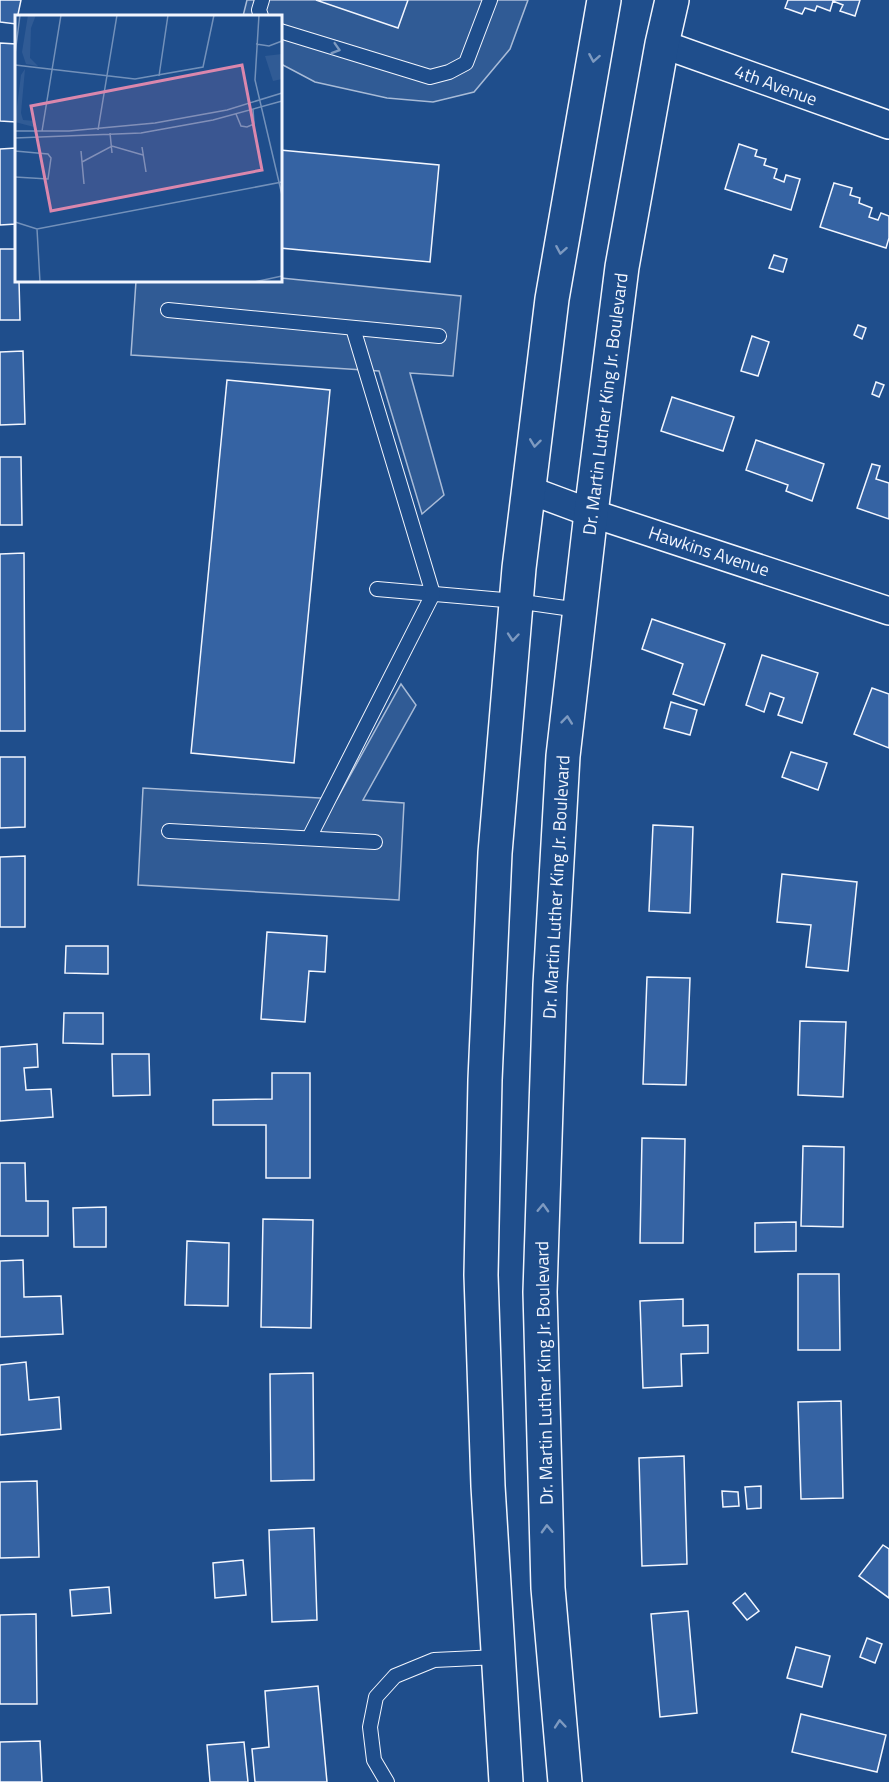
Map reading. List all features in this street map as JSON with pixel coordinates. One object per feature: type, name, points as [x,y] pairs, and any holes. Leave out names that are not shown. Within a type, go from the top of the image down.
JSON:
[{"type":"main road","name":"Dr. Martin Luther King Jr. Boulevard","points":[[565,1782],[549,1588],[540,1292],[549,985],[563,756],[591,513],[622,267],[672,0]]},
{"type":"main road","points":[[507,1782],[486,1460],[481,1275],[495,852],[516,602],[552,299],[598,1]]},
{"type":"street","name":"4th Avenue","points":[[662,45],[889,125]]},
{"type":"street","name":"Hawkins Avenue","points":[[529,490],[591,513],[889,611]]},
{"type":"lane","points":[[261,15],[259,10],[262,0]]},
{"type":"lane","points":[[282,32],[430,77],[449,72],[466,63],[490,0]]},
{"type":"lane","points":[[168,310],[439,336]]},
{"type":"lane","points":[[309,838],[433,594],[353,328]]},
{"type":"lane","points":[[378,589],[579,610]]},
{"type":"lane","points":[[169,831],[375,842]]},
{"type":"lane","points":[[387,1782],[374,1760],[370,1727],[376,1697],[395,1676],[434,1660],[498,1657]]},
{"type":"shaded area","points":[[247,0],[528,0],[510,49],[474,92],[433,102],[387,98],[315,82],[282,65],[282,15],[243,15]]},
{"type":"shaded area","points":[[282,278],[461,296],[453,376],[410,373],[444,495],[422,514],[379,371],[131,355],[136,282],[282,282]]},
{"type":"shaded area","points":[[401,684],[416,705],[363,800],[404,803],[399,900],[138,885],[143,788],[337,799]]},
{"type":"building","points":[[0,0],[21,0],[18,15],[15,15],[15,24],[0,22]]},
{"type":"building","points":[[316,0],[408,0],[398,28]]},
{"type":"building","points":[[788,0],[860,0],[855,16],[840,11],[843,5],[833,1],[830,11],[817,6],[815,11],[805,8],[802,14],[785,8]]},
{"type":"building","points":[[0,43],[15,44],[15,122],[0,121]]},
{"type":"building","points":[[739,144],[757,150],[755,156],[766,159],[764,165],[777,169],[774,178],[784,182],[786,175],[800,179],[791,210],[725,189]]},
{"type":"building","points":[[15,148],[15,224],[0,225],[0,149]]},
{"type":"building","points":[[282,150],[439,165],[430,262],[282,248]]},
{"type":"building","points":[[834,183],[852,188],[850,195],[860,198],[859,203],[872,208],[869,217],[878,220],[881,213],[889,216],[889,238],[886,248],[820,227]]},
{"type":"building","points":[[0,249],[15,249],[15,282],[19,282],[20,320],[0,320]]},
{"type":"building","points":[[774,255],[787,259],[783,272],[769,268]]},
{"type":"building","points":[[858,325],[866,328],[862,339],[854,335]]},
{"type":"building","points":[[752,336],[769,342],[758,376],[741,371]]},
{"type":"building","points":[[23,351],[25,424],[0,425],[0,352]]},
{"type":"building","points":[[227,380],[330,390],[294,763],[191,753]]},
{"type":"building","points":[[876,382],[884,385],[879,397],[872,394]]},
{"type":"building","points":[[672,397],[734,417],[723,451],[661,431]]},
{"type":"building","points":[[756,440],[824,464],[812,501],[786,491],[788,485],[746,470]]},
{"type":"building","points":[[0,457],[21,457],[22,525],[0,525]]},
{"type":"building","points":[[872,464],[880,466],[876,479],[889,483],[889,519],[857,508]]},
{"type":"building","points":[[24,553],[25,731],[0,731],[0,554]]},
{"type":"building","points":[[652,619],[725,644],[704,705],[673,694],[683,664],[642,649]]},
{"type":"building","points":[[762,655],[818,673],[802,723],[778,715],[784,698],[770,693],[764,712],[746,705]]},
{"type":"building","points":[[872,688],[889,694],[889,748],[854,734]]},
{"type":"building","points":[[671,702],[697,710],[690,735],[664,728]]},
{"type":"building","points":[[791,752],[827,763],[818,790],[782,777]]},
{"type":"building","points":[[0,757],[25,757],[25,827],[0,828]]},
{"type":"building","points":[[653,825],[693,827],[690,913],[649,911]]},
{"type":"building","points":[[25,856],[25,927],[0,927],[0,857]]},
{"type":"building","points":[[782,874],[857,882],[848,971],[806,967],[811,925],[777,922]]},
{"type":"building","points":[[267,932],[327,936],[325,972],[309,971],[305,1022],[261,1019]]},
{"type":"building","points":[[66,946],[108,946],[108,974],[65,973]]},
{"type":"building","points":[[647,977],[690,978],[686,1085],[643,1084]]},
{"type":"building","points":[[64,1013],[103,1013],[103,1044],[63,1043]]},
{"type":"building","points":[[800,1021],[846,1022],[843,1097],[798,1095]]},
{"type":"building","points":[[37,1044],[38,1067],[24,1068],[26,1090],[51,1089],[53,1117],[0,1121],[0,1047]]},
{"type":"building","points":[[112,1054],[149,1054],[150,1095],[113,1096]]},
{"type":"building","points":[[272,1073],[310,1073],[310,1178],[266,1178],[266,1125],[213,1125],[213,1100],[272,1099]]},
{"type":"building","points":[[642,1138],[685,1139],[683,1243],[640,1243]]},
{"type":"building","points":[[803,1146],[844,1147],[843,1227],[801,1226]]},
{"type":"building","points":[[0,1163],[25,1163],[26,1201],[48,1201],[48,1236],[0,1236]]},
{"type":"building","points":[[106,1207],[106,1247],[74,1247],[73,1208]]},
{"type":"building","points":[[263,1219],[313,1220],[311,1328],[261,1327]]},
{"type":"building","points":[[796,1222],[796,1251],[755,1252],[755,1223]]},
{"type":"building","points":[[187,1241],[229,1243],[228,1306],[185,1305]]},
{"type":"building","points":[[23,1260],[24,1297],[61,1296],[63,1334],[0,1337],[0,1261]]},
{"type":"building","points":[[798,1274],[839,1274],[840,1350],[798,1350]]},
{"type":"building","points":[[683,1299],[683,1326],[708,1325],[708,1353],[681,1354],[682,1386],[643,1388],[640,1301]]},
{"type":"building","points":[[26,1362],[29,1400],[59,1397],[61,1429],[0,1435],[0,1365]]},
{"type":"building","points":[[313,1373],[314,1480],[271,1481],[270,1374]]},
{"type":"building","points":[[841,1401],[843,1498],[801,1499],[798,1402]]},
{"type":"building","points":[[684,1456],[687,1564],[642,1566],[639,1458]]},
{"type":"building","points":[[37,1481],[39,1557],[0,1558],[0,1482]]},
{"type":"building","points":[[761,1486],[761,1508],[747,1509],[745,1487]]},
{"type":"building","points":[[722,1491],[738,1492],[739,1506],[723,1507]]},
{"type":"building","points":[[314,1528],[317,1620],[272,1622],[269,1530]]},
{"type":"building","points":[[883,1545],[889,1549],[889,1598],[859,1576]]},
{"type":"building","points":[[243,1560],[246,1595],[215,1598],[213,1563]]},
{"type":"building","points":[[109,1587],[111,1613],[72,1616],[70,1590]]},
{"type":"building","points":[[745,1593],[759,1611],[747,1620],[733,1603]]},
{"type":"building","points":[[688,1611],[697,1713],[660,1717],[651,1614]]},
{"type":"building","points":[[36,1614],[37,1704],[0,1704],[0,1615]]},
{"type":"building","points":[[867,1638],[882,1644],[875,1663],[860,1657]]},
{"type":"building","points":[[796,1647],[830,1656],[822,1687],[787,1678]]},
{"type":"building","points":[[318,1686],[327,1782],[255,1782],[252,1749],[269,1747],[265,1691]]},
{"type":"building","points":[[801,1714],[886,1735],[877,1772],[792,1752]]},
{"type":"building","points":[[40,1741],[42,1782],[0,1782],[0,1742]]},
{"type":"building","points":[[244,1742],[248,1782],[210,1782],[207,1745]]}]
